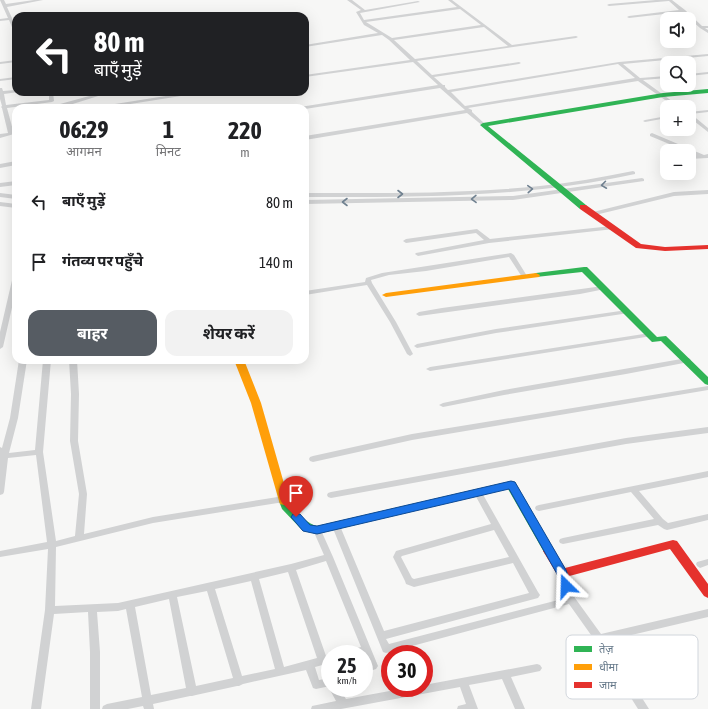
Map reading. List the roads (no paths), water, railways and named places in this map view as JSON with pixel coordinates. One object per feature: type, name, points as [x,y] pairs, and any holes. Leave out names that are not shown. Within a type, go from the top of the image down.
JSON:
[{"type":"street","points":[[2,0],[12,18]]},
{"type":"street","points":[[4,6],[41,0]]},
{"type":"street","points":[[349,0],[364,11]]},
{"type":"street","points":[[450,0],[511,46]]},
{"type":"street","points":[[609,5],[670,0],[708,32]]},
{"type":"street","points":[[418,2],[358,12],[365,24],[391,39],[433,76],[483,125],[591,214],[639,246],[665,249],[708,247]]},
{"type":"street","points":[[363,21],[460,8]]},
{"type":"street","points":[[629,17],[684,11]]},
{"type":"street","points":[[0,20],[12,20]]},
{"type":"street","points":[[391,39],[485,26]]},
{"type":"street","points":[[701,27],[708,27]]},
{"type":"street","points":[[309,45],[383,34]]},
{"type":"street","points":[[309,75],[576,37]]},
{"type":"street","points":[[449,91],[619,63],[708,55]]},
{"type":"street","points":[[0,63],[12,62]]},
{"type":"street","points":[[433,76],[519,63]]},
{"type":"street","points":[[619,63],[669,100]]},
{"type":"street","points":[[696,74],[708,73]]},
{"type":"street","points":[[0,80],[12,78]]},
{"type":"street","points":[[466,107],[639,79],[660,78]]},
{"type":"street","points":[[309,107],[443,86]]},
{"type":"street","points":[[12,91],[0,91],[3,107],[12,129]]},
{"type":"street","points":[[483,125],[662,95],[708,91]]},
{"type":"street","points":[[51,96],[52,101]]},
{"type":"street","points":[[28,104],[52,101],[62,104],[96,96]]},
{"type":"street","points":[[121,104],[174,96]]},
{"type":"street","points":[[3,107],[12,106]]},
{"type":"street","points":[[696,113],[708,111]]},
{"type":"street","points":[[309,137],[470,112]]},
{"type":"street","points":[[645,121],[660,118]]},
{"type":"street","points":[[696,120],[708,130]]},
{"type":"street","points":[[0,136],[12,134]]},
{"type":"street","points":[[652,135],[705,156]]},
{"type":"street","points":[[0,166],[12,164]]},
{"type":"street","points":[[309,202],[513,198],[634,173]]},
{"type":"street","points":[[309,195],[559,189],[642,180]]},
{"type":"street","points":[[0,185],[12,183]]},
{"type":"street","points":[[591,214],[674,194],[708,192]]},
{"type":"street","points":[[0,195],[12,196]]},
{"type":"street","points":[[0,204],[12,206]]},
{"type":"street","points":[[418,254],[489,241],[612,228]]},
{"type":"street","points":[[406,241],[477,231],[489,241]]},
{"type":"street","points":[[410,354],[393,322],[369,284],[368,279],[380,274],[426,269],[510,255],[524,276]]},
{"type":"street","points":[[386,295],[584,269],[655,340],[663,338],[708,382]]},
{"type":"street","points":[[309,292],[369,284]]},
{"type":"street","points":[[419,314],[507,300],[564,295],[603,288]]},
{"type":"street","points":[[0,347],[12,294]]},
{"type":"street","points":[[417,346],[496,331],[627,312]]},
{"type":"street","points":[[430,369],[650,335]]},
{"type":"street","points":[[443,405],[521,388],[575,381],[687,360]]},
{"type":"street","points":[[0,492],[2,453],[14,418],[22,364]]},
{"type":"street","points":[[36,709],[50,610],[52,545],[39,452],[47,364]]},
{"type":"street","points":[[73,364],[75,394],[74,441],[83,494],[79,538]]},
{"type":"street","points":[[241,364],[256,402],[286,506],[307,528],[317,530],[336,526],[511,485],[562,573],[571,600],[596,635]]},
{"type":"street","points":[[313,459],[360,447],[434,433],[708,388]]},
{"type":"street","points":[[332,495],[626,441],[708,430]]},
{"type":"street","points":[[2,453],[39,452]]},
{"type":"street","points":[[539,508],[708,474]]},
{"type":"street","points":[[633,489],[660,521],[667,527],[708,517]]},
{"type":"street","points":[[478,492],[542,607]]},
{"type":"street","points":[[0,554],[52,545],[153,520],[284,499]]},
{"type":"street","points":[[563,541],[660,521]]},
{"type":"street","points":[[336,526],[386,649],[571,600]]},
{"type":"street","points":[[497,526],[399,553],[397,557],[409,580],[414,583],[515,559]]},
{"type":"street","points":[[317,530],[364,645]]},
{"type":"street","points":[[562,573],[673,544],[708,594]]},
{"type":"street","points":[[50,610],[130,604],[254,577],[329,557]]},
{"type":"street","points":[[291,568],[321,645]]},
{"type":"street","points":[[254,577],[281,672]]},
{"type":"street","points":[[210,586],[239,682]]},
{"type":"street","points":[[172,594],[192,692]]},
{"type":"street","points":[[381,636],[535,595]]},
{"type":"street","points":[[130,604],[149,705]]},
{"type":"street","points":[[92,608],[95,652],[94,709]]},
{"type":"street","points":[[616,635],[708,613]]},
{"type":"street","points":[[107,709],[149,705],[192,692],[321,662]]},
{"type":"street","points":[[309,665],[316,685],[321,684]]},
{"type":"street","points":[[316,709],[537,668]]},
{"type":"street","points":[[504,674],[520,709]]},
{"type":"street","points":[[462,709],[473,708],[463,682]]},
{"type":"street","points":[[339,697],[343,704]]},
{"type":"street","points":[[638,699],[644,709]]}]
